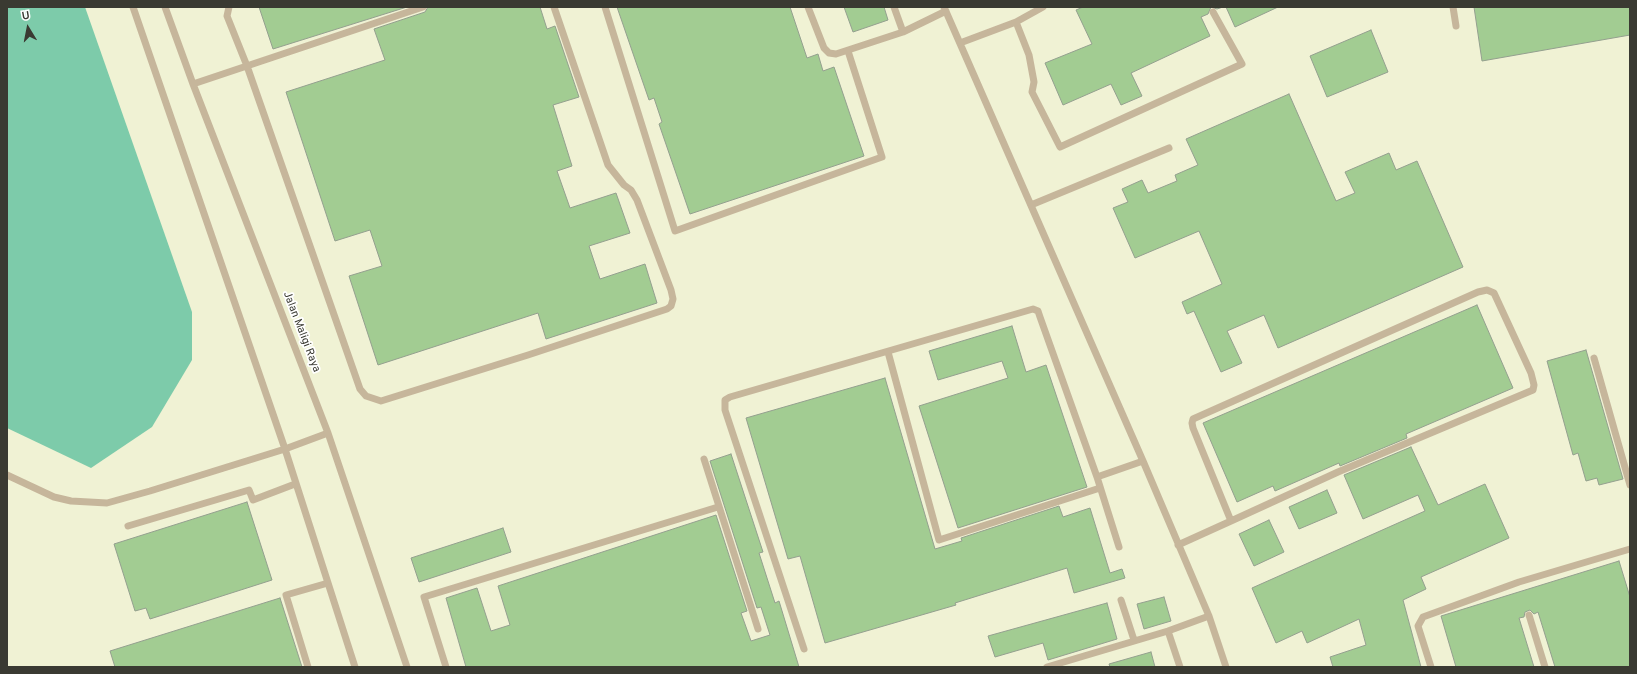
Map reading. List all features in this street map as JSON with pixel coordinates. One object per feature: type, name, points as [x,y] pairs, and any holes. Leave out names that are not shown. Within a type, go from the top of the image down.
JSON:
[{"type":"lane","points":[[133,7],[284,449],[355,667]]},
{"type":"lane","name":"Jalan Maligi Raya","points":[[165,7],[193,84],[328,433],[407,667]]},
{"type":"lane","points":[[229,7],[227,16],[248,66],[360,389],[366,396],[381,402],[667,310],[671,306],[673,299],[671,290],[637,200],[631,190],[624,185],[608,164],[554,7]]},
{"type":"lane","points":[[193,84],[423,7]]},
{"type":"lane","points":[[605,7],[675,231],[882,157],[848,51]]},
{"type":"lane","points":[[808,7],[824,48],[829,53],[836,54],[903,32],[945,9],[1143,461],[1208,616],[1226,667]]},
{"type":"lane","points":[[894,7],[903,32]]},
{"type":"lane","points":[[960,43],[1016,22],[1043,7]]},
{"type":"lane","points":[[1453,7],[1456,26]]},
{"type":"lane","points":[[1016,22],[1029,55],[1034,82],[1032,92],[1060,147],[1242,64],[1213,12]]},
{"type":"lane","points":[[1031,205],[1169,148]]},
{"type":"lane","points":[[1178,545],[1232,521],[1338,472],[1533,390],[1534,384],[1531,373],[1494,293],[1487,290],[1478,292],[1193,420],[1193,428],[1232,521]]},
{"type":"lane","points":[[804,649],[725,410],[726,400],[730,397],[1033,309],[1038,311],[1098,477],[1100,488],[1119,547]]},
{"type":"lane","points":[[888,352],[939,540],[1100,488]]},
{"type":"lane","points":[[1594,358],[1630,486]]},
{"type":"lane","points":[[7,475],[54,497],[71,501],[106,503],[118,501],[284,449],[328,433]]},
{"type":"lane","points":[[704,459],[758,629]]},
{"type":"lane","points":[[1098,477],[1143,461]]},
{"type":"lane","points":[[128,526],[248,490],[253,500],[295,484]]},
{"type":"lane","points":[[446,667],[424,597],[718,507]]},
{"type":"lane","points":[[1431,667],[1418,626],[1422,617],[1519,582],[1630,549]]},
{"type":"lane","points":[[1519,582],[1522,590]]},
{"type":"lane","points":[[308,667],[286,595],[328,583]]},
{"type":"lane","points":[[1121,600],[1134,640]]},
{"type":"lane","points":[[1529,615],[1545,667]]},
{"type":"lane","points":[[1047,667],[1168,631],[1208,616]]},
{"type":"lane","points":[[1168,631],[1180,667]]},
{"type":"shaded area","points":[[7,7],[1630,7],[1630,667],[7,667]]},
{"type":"shaded area","points":[[7,7],[85,7],[192,312],[192,360],[152,427],[91,468],[7,428]]},
{"type":"building","points":[[259,7],[407,7],[273,49]]},
{"type":"building","points":[[428,7],[540,7],[547,29],[555,26],[579,97],[553,105],[572,166],[557,171],[570,208],[616,193],[630,233],[589,246],[600,279],[645,264],[657,303],[546,339],[538,313],[378,365],[349,276],[382,266],[370,230],[335,241],[286,92],[385,60],[374,29],[425,12]]},
{"type":"building","points":[[617,7],[790,7],[807,58],[818,54],[823,71],[834,67],[864,156],[690,214],[659,124],[662,122],[654,98],[649,100]]},
{"type":"building","points":[[844,7],[884,7],[888,20],[853,32]]},
{"type":"building","points":[[1083,7],[1211,7],[1208,14],[1201,17],[1210,36],[1131,73],[1142,96],[1121,105],[1111,84],[1063,105],[1045,63],[1092,44],[1076,10]]},
{"type":"building","points":[[1211,7],[1223,7],[1217,9]]},
{"type":"building","points":[[1226,7],[1278,7],[1235,27]]},
{"type":"building","points":[[1474,7],[1630,7],[1630,35],[1482,61]]},
{"type":"building","points":[[1371,30],[1388,72],[1327,97],[1310,56]]},
{"type":"building","points":[[1289,94],[1336,201],[1355,193],[1345,172],[1389,153],[1396,170],[1417,161],[1463,267],[1278,348],[1264,315],[1227,331],[1242,363],[1221,372],[1194,311],[1187,314],[1182,302],[1222,284],[1199,231],[1135,258],[1113,208],[1128,202],[1122,189],[1142,180],[1148,193],[1177,181],[1175,175],[1198,165],[1186,139]]},
{"type":"building","points":[[1477,305],[1513,388],[1406,434],[1407,438],[1340,466],[1339,463],[1275,491],[1273,486],[1237,502],[1203,423]]},
{"type":"building","points":[[1012,326],[1026,372],[1046,365],[1087,487],[958,528],[919,406],[1008,378],[1002,361],[938,380],[929,351]]},
{"type":"building","points":[[1586,350],[1623,479],[1599,485],[1597,478],[1586,481],[1578,453],[1573,455],[1547,361]]},
{"type":"building","points":[[885,378],[935,549],[962,541],[961,538],[1059,506],[1063,517],[1090,508],[1110,573],[1122,569],[1125,578],[1074,593],[1067,568],[955,603],[956,605],[825,643],[800,556],[788,559],[746,418]]},
{"type":"building","points":[[1411,447],[1438,505],[1485,484],[1509,538],[1421,577],[1426,589],[1403,600],[1421,667],[1333,667],[1330,657],[1366,645],[1359,619],[1307,643],[1302,631],[1276,643],[1252,588],[1425,511],[1418,495],[1363,519],[1344,475]]},
{"type":"building","points":[[731,454],[763,552],[759,553],[775,603],[779,601],[799,667],[466,667],[446,598],[477,588],[491,631],[510,625],[498,586],[716,515],[747,611],[741,613],[751,641],[770,635],[761,607],[757,608],[710,461]]},
{"type":"building","points":[[1327,490],[1337,513],[1299,529],[1289,507]]},
{"type":"building","points":[[247,502],[272,580],[150,619],[146,608],[135,611],[114,544]]},
{"type":"building","points":[[1269,520],[1284,552],[1254,566],[1239,534]]},
{"type":"building","points":[[503,528],[511,552],[419,582],[411,558]]},
{"type":"building","points":[[1619,561],[1630,597],[1630,667],[1555,667],[1538,612],[1534,614],[1530,610],[1525,612],[1524,617],[1519,618],[1534,667],[1456,667],[1441,616]]},
{"type":"building","points":[[1164,597],[1171,621],[1144,629],[1137,604]]},
{"type":"building","points":[[280,598],[302,667],[115,667],[110,651]]},
{"type":"building","points":[[1107,603],[1117,639],[1048,660],[1043,643],[995,657],[988,636]]},
{"type":"building","points":[[1151,652],[1155,667],[1110,667],[1109,664]]}]
